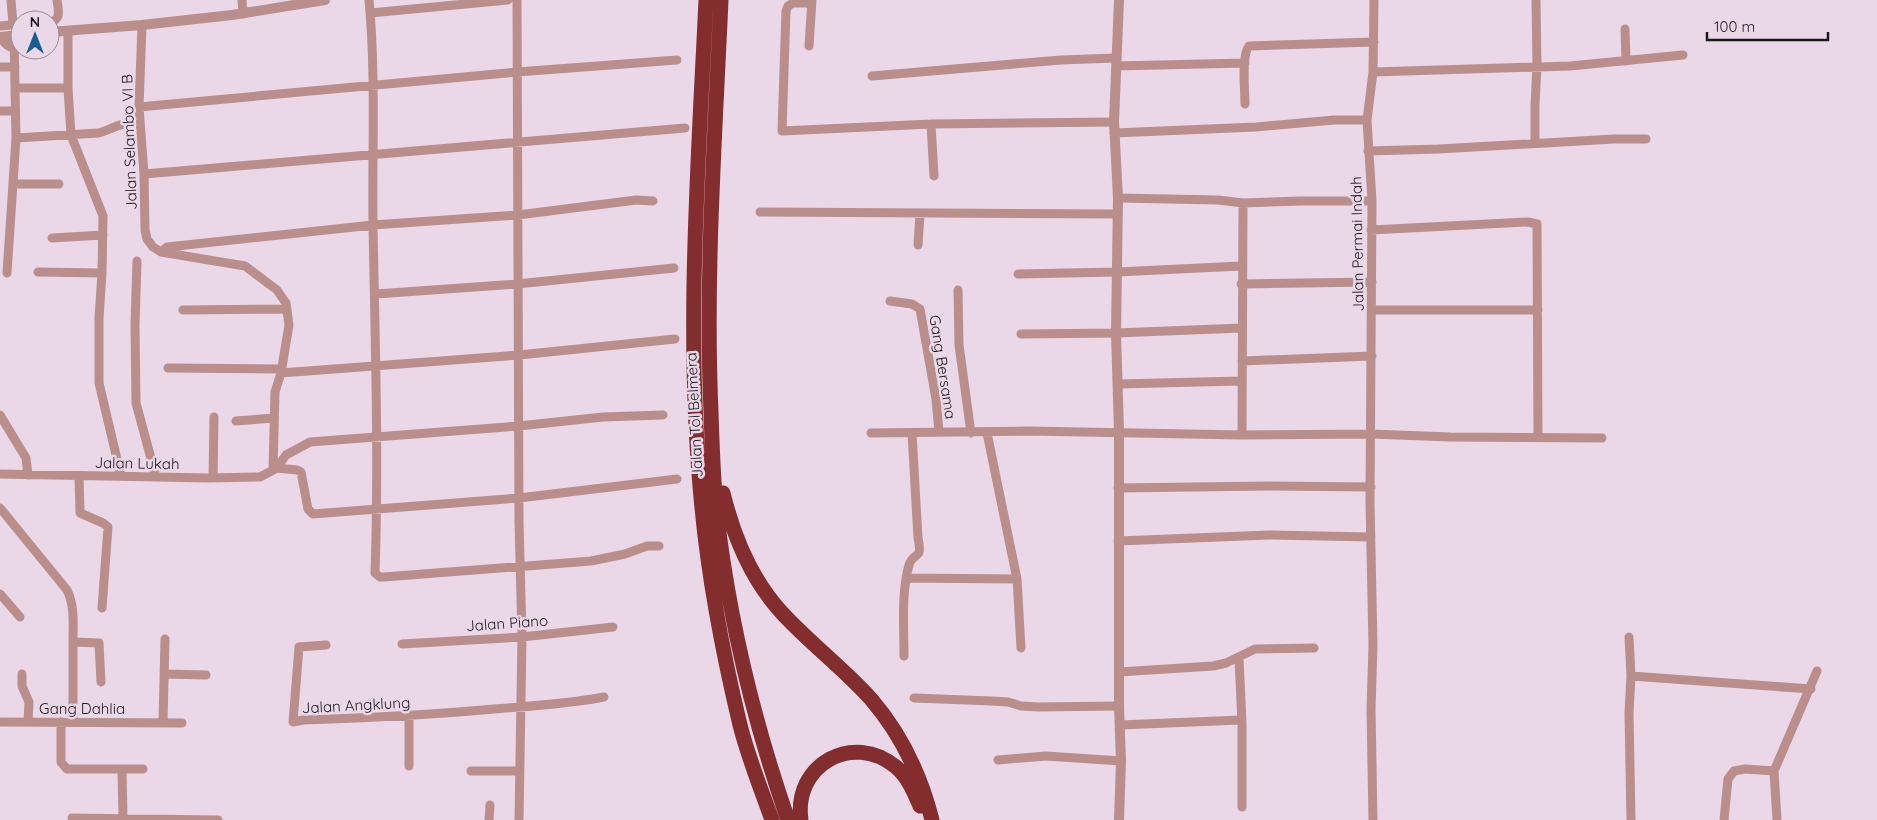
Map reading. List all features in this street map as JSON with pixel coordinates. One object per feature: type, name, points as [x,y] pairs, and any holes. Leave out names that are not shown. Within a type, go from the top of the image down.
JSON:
[{"type":"highway","name":"Jalan Tol Belmera","points":[[706,0],[694,252],[696,430],[702,508],[727,668],[740,728],[772,820]]},
{"type":"highway","name":"Jalan Tol Belmera","points":[[721,0],[710,261],[709,355],[716,507],[727,587],[743,666],[759,731],[788,820]]},
{"type":"highway","points":[[712,430],[730,523],[738,546],[749,567],[783,614],[871,699],[885,717],[908,753],[923,788],[932,820]]},
{"type":"highway","points":[[801,820],[802,795],[808,778],[818,767],[841,754],[858,752],[876,756],[896,767],[914,791],[923,820]]},
{"type":"highway","points":[[750,756],[758,797],[765,820]]},
{"type":"street","points":[[242,0],[243,14]]},
{"type":"street","points":[[60,31],[243,14],[325,0]]},
{"type":"street","points":[[369,0],[373,85],[373,225],[376,294],[377,510],[375,573],[380,577],[520,567],[604,559],[646,546],[659,546]]},
{"type":"street","points":[[370,13],[508,0]]},
{"type":"street","points":[[517,0],[517,284],[522,637],[519,820]]},
{"type":"street","points":[[1119,0],[1114,128],[1118,198],[1116,333],[1119,432],[1119,706],[1121,761],[1119,820]]},
{"type":"street","name":"Jalan Permai Indah","points":[[1373,820],[1370,709],[1373,646],[1371,537],[1372,201],[1367,120],[1373,72],[1374,0]]},
{"type":"street","points":[[1535,143],[1536,0]]},
{"type":"street","points":[[809,46],[812,2],[793,3],[788,6],[786,11],[782,131],[931,124],[1114,128],[1256,127],[1334,120],[1367,120]]},
{"type":"street","name":"Jalan Selambo VI B","points":[[142,25],[139,108],[144,174],[145,230],[147,239],[152,246],[161,252]]},
{"type":"street","points":[[1625,29],[1626,61]]},
{"type":"street","points":[[68,31],[68,88],[71,135],[103,216],[99,318],[99,384],[121,476]]},
{"type":"street","points":[[1,37],[3,42],[10,47]]},
{"type":"street","points":[[1245,104],[1245,51],[1249,46],[1374,42]]},
{"type":"street","points":[[1373,72],[1442,71],[1537,66],[1626,61],[1683,55]]},
{"type":"street","points":[[7,272],[16,138],[15,60]]},
{"type":"street","points":[[139,108],[517,72],[677,60]]},
{"type":"street","points":[[872,76],[1061,60],[1245,63]]},
{"type":"street","points":[[0,67],[15,67]]},
{"type":"street","points":[[15,88],[68,88]]},
{"type":"street","points":[[0,111],[15,111]]},
{"type":"street","points":[[16,138],[107,131],[114,126],[124,124]]},
{"type":"street","points":[[931,124],[934,176]]},
{"type":"street","points":[[144,174],[685,128]]},
{"type":"street","points":[[1368,151],[1646,139]]},
{"type":"street","points":[[14,184],[59,184]]},
{"type":"street","points":[[1118,198],[1218,200],[1243,203],[1372,201]]},
{"type":"street","points":[[161,252],[167,247],[373,225],[518,215],[636,200],[653,201]]},
{"type":"street","points":[[1242,435],[1241,266],[1243,203]]},
{"type":"street","points":[[760,212],[1118,214]]},
{"type":"street","points":[[918,244],[920,214]]},
{"type":"street","points":[[1371,230],[1534,222],[1538,228],[1538,437]]},
{"type":"street","points":[[52,238],[103,235]]},
{"type":"street","points":[[161,252],[245,266],[277,290],[283,298],[287,309],[289,325],[276,392],[274,418],[275,469]]},
{"type":"street","points":[[137,261],[135,317],[136,403],[156,477]]},
{"type":"street","points":[[1018,274],[1117,272],[1241,266]]},
{"type":"street","points":[[376,294],[517,284],[674,268]]},
{"type":"street","points":[[38,272],[102,272]]},
{"type":"street","points":[[1241,284],[1372,282]]},
{"type":"street","points":[[958,290],[959,345],[971,433]]},
{"type":"street","name":"Gang Bersama","points":[[890,301],[912,304],[920,309],[936,399],[939,432]]},
{"type":"street","points":[[183,310],[287,309]]},
{"type":"street","points":[[1372,310],[1538,310]]},
{"type":"street","points":[[1020,334],[1116,333],[1242,328]]},
{"type":"street","points":[[168,368],[281,371],[375,367],[675,339]]},
{"type":"street","points":[[1242,361],[1372,356]]},
{"type":"street","points":[[1118,384],[1241,381]]},
{"type":"street","points":[[0,415],[26,458],[28,475]]},
{"type":"street","points":[[275,469],[286,455],[310,442],[603,418],[663,415]]},
{"type":"street","points":[[213,478],[214,417]]},
{"type":"street","points":[[236,421],[274,418]]},
{"type":"street","points":[[871,433],[987,433],[1012,431],[1242,435],[1372,434],[1450,438],[1602,438]]},
{"type":"street","points":[[904,656],[904,596],[906,578],[910,562],[919,555],[920,550],[912,433]]},
{"type":"street","points":[[987,433],[1017,578],[1022,648]]},
{"type":"street","points":[[275,469],[297,470],[301,472],[308,509],[310,513],[318,514],[519,498],[677,479]]},
{"type":"street","name":"Jalan Lukah","points":[[0,474],[213,478],[260,477],[275,469]]},
{"type":"street","points":[[79,476],[80,513],[108,527],[102,608]]},
{"type":"street","points":[[1118,488],[1371,487]]},
{"type":"street","points":[[0,508],[67,590],[72,599],[73,722]]},
{"type":"street","points":[[1118,541],[1269,535],[1371,537]]},
{"type":"street","points":[[906,578],[1017,578]]},
{"type":"street","points":[[0,594],[20,617]]},
{"type":"street","name":"Jalan Piano","points":[[402,644],[522,637],[613,627]]},
{"type":"street","points":[[1629,637],[1631,676],[1629,714],[1631,820]]},
{"type":"street","points":[[163,722],[165,639]]},
{"type":"street","points":[[73,642],[99,643],[101,682]]},
{"type":"street","name":"Jalan Angklung","points":[[326,645],[302,646],[298,649],[294,722],[303,720],[408,716],[521,707],[580,702],[604,697]]},
{"type":"street","points":[[1119,672],[1226,664],[1255,649],[1314,648]]},
{"type":"street","points":[[1239,658],[1242,807]]},
{"type":"street","points":[[1777,820],[1774,771],[1817,670]]},
{"type":"street","points":[[22,674],[22,686],[29,702],[28,722]]},
{"type":"street","points":[[164,674],[206,674]]},
{"type":"street","points":[[1631,676],[1810,689]]},
{"type":"street","points":[[914,698],[1008,702],[1021,706],[1038,707],[1119,706]]},
{"type":"street","points":[[408,716],[409,766]]},
{"type":"street","points":[[1120,725],[1241,720]]},
{"type":"street","name":"Gang Dahlia","points":[[0,722],[182,723]]},
{"type":"street","points":[[60,722],[61,762],[67,769],[143,769]]},
{"type":"street","points":[[998,760],[1046,756],[1121,761]]},
{"type":"street","points":[[1724,820],[1728,779],[1734,771],[1745,769],[1774,771]]},
{"type":"street","points":[[122,770],[123,818]]},
{"type":"street","points":[[471,771],[520,771]]},
{"type":"street","points":[[489,820],[490,806]]},
{"type":"street","points":[[72,818],[218,820]]}]
